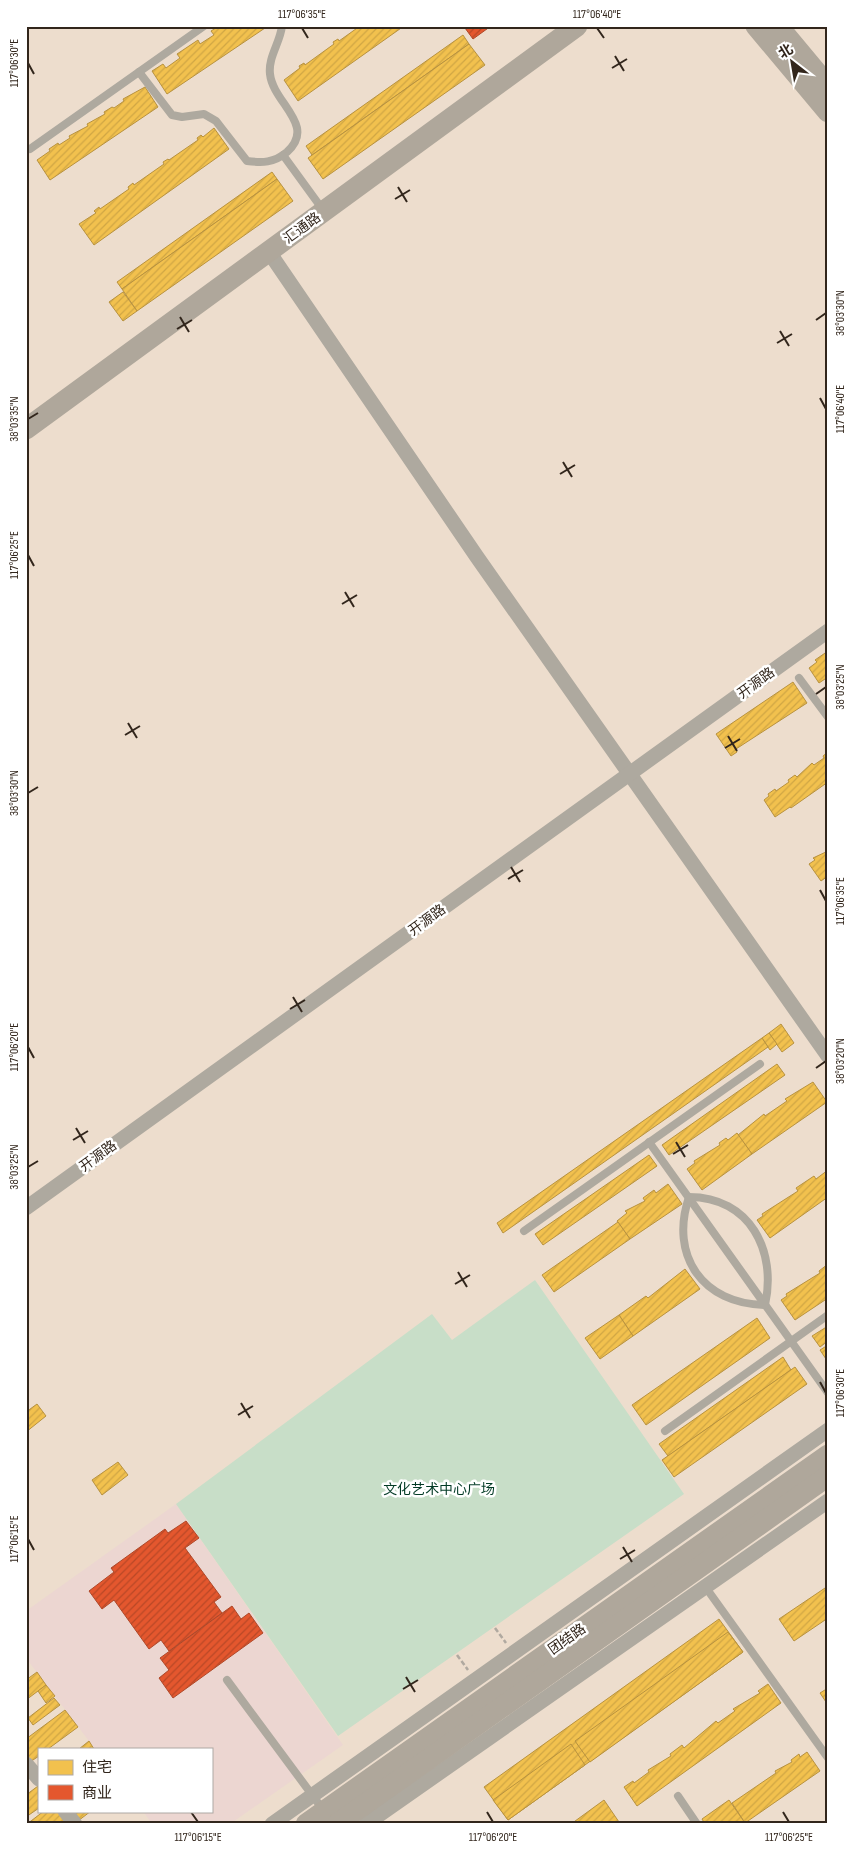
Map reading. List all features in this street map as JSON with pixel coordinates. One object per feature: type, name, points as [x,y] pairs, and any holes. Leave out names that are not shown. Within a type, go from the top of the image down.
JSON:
[{"type":"main road","name":"汇通路","points":[[26,429],[577,26]]},
{"type":"main road","points":[[756,26],[828,112]]},
{"type":"main road","points":[[778,26],[828,86]]},
{"type":"main road","name":"团结路","points":[[306,1824],[828,1455]]},
{"type":"main road","name":"团结路","points":[[324,1810],[700,1579],[828,1476]]},
{"type":"street","points":[[269,252],[477,557],[828,1056]]},
{"type":"street","name":"开源路","points":[[26,1208],[828,631]]},
{"type":"street","points":[[272,1824],[324,1810],[828,1430]]},
{"type":"street","points":[[366,1824],[700,1579],[828,1501]]},
{"type":"street","points":[[26,1764],[38,1778]]},
{"type":"street","points":[[66,1812],[75,1824]]},
{"type":"lane","points":[[30,149],[204,26]]},
{"type":"lane","points":[[138,72],[172,115],[182,117],[204,114],[216,121],[247,160],[266,162],[283,155],[294,146],[298,137],[298,127],[271,81],[271,59],[282,26]]},
{"type":"lane","points":[[283,155],[324,211]]},
{"type":"lane","points":[[799,678],[828,717]]},
{"type":"lane","points":[[524,1231],[760,1064]]},
{"type":"lane","points":[[649,1142],[828,1393]]},
{"type":"lane","points":[[689,1197],[682,1225],[683,1240],[686,1254],[696,1273],[711,1289],[723,1296],[751,1305],[765,1305]]},
{"type":"lane","points":[[689,1197],[718,1202],[735,1210],[749,1223],[760,1239],[767,1257],[770,1276],[765,1305]]},
{"type":"lane","points":[[665,1431],[828,1315]]},
{"type":"lane","points":[[700,1579],[828,1758]]},
{"type":"lane","points":[[227,1680],[324,1810]]},
{"type":"lane","points":[[678,1796],[697,1824]]},
{"type":"shaded area","points":[[176,1504],[343,1745],[230,1824],[152,1824],[144,1812],[212,1812],[212,1748],[94,1748],[26,1658],[26,1611]]},
{"type":"green space","name":"文化艺术中心广场","points":[[535,1280],[684,1494],[338,1736],[176,1504],[432,1314],[452,1340]]},
{"type":"building: 住宅","points":[[219,26],[268,26],[167,94],[152,71],[163,64],[166,68],[180,58],[177,54],[198,40],[200,44],[214,35],[211,31]]},
{"type":"building: 住宅","points":[[360,26],[404,26],[298,101],[284,80],[300,68],[299,66],[304,63],[305,65],[334,44],[333,42],[338,39],[339,41]]},
{"type":"building: 住宅","points":[[463,35],[469,44],[312,155],[306,146]]},
{"type":"building: 住宅","points":[[469,44],[485,65],[323,179],[308,158]]},
{"type":"building: 住宅","points":[[145,87],[158,107],[50,180],[37,160],[50,151],[49,149],[70,138],[69,136],[105,114],[104,112],[124,101],[123,99]]},
{"type":"building: 住宅","points":[[214,128],[229,149],[94,245],[79,224],[96,213],[94,211],[99,207],[100,209],[129,189],[128,187],[133,183],[134,185],[164,164],[163,162],[169,160],[198,140],[197,138],[201,135],[203,137]]},
{"type":"building: 住宅","points":[[272,172],[277,179],[122,289],[117,282]]},
{"type":"building: 住宅","points":[[277,179],[293,201],[137,311],[122,289]]},
{"type":"building: 住宅","points":[[123,292],[137,311],[123,321],[109,302]]},
{"type":"building: 住宅","points":[[828,651],[828,677],[819,683],[809,668],[817,662],[815,660]]},
{"type":"building: 住宅","points":[[793,682],[807,703],[736,749],[737,752],[731,756],[716,734]]},
{"type":"building: 住宅","points":[[828,752],[828,782],[775,817],[764,800],[769,796],[768,794],[789,782],[788,780],[795,775],[797,777],[812,763],[814,765],[824,758],[823,756]]},
{"type":"building: 住宅","points":[[828,851],[828,876],[821,881],[809,864],[815,860],[813,858]]},
{"type":"building: 住宅","points":[[781,1024],[794,1043],[782,1052],[769,1033]]},
{"type":"building: 住宅","points":[[769,1033],[777,1044],[770,1050],[762,1038]]},
{"type":"building: 住宅","points":[[762,1038],[768,1047],[503,1233],[497,1223]]},
{"type":"building: 住宅","points":[[777,1064],[785,1075],[669,1155],[662,1145]]},
{"type":"building: 住宅","points":[[813,1082],[827,1102],[752,1154],[738,1135],[764,1114],[765,1116],[787,1101],[785,1099]]},
{"type":"building: 住宅","points":[[737,1133],[752,1154],[702,1190],[687,1169],[695,1163],[694,1161],[720,1145],[719,1143],[726,1138],[728,1140]]},
{"type":"building: 住宅","points":[[649,1155],[657,1166],[543,1245],[535,1234]]},
{"type":"building: 住宅","points":[[828,1170],[828,1197],[770,1238],[757,1220],[763,1216],[762,1214],[798,1191],[796,1188],[814,1176],[816,1179]]},
{"type":"building: 住宅","points":[[668,1184],[682,1204],[630,1239],[617,1221],[627,1213],[625,1211],[645,1201],[643,1198],[654,1190],[656,1193]]},
{"type":"building: 住宅","points":[[618,1222],[630,1239],[554,1292],[542,1275]]},
{"type":"building: 住宅","points":[[828,1264],[828,1298],[795,1320],[781,1300],[787,1296],[786,1294],[820,1273],[819,1271]]},
{"type":"building: 住宅","points":[[685,1269],[700,1289],[633,1336],[619,1315],[646,1296],[648,1298]]},
{"type":"building: 住宅","points":[[619,1315],[633,1336],[600,1359],[585,1338]]},
{"type":"building: 住宅","points":[[757,1318],[770,1338],[646,1425],[632,1405]]},
{"type":"building: 住宅","points":[[828,1326],[828,1341],[820,1347],[812,1336]]},
{"type":"building: 住宅","points":[[828,1345],[828,1362],[820,1350]]},
{"type":"building: 住宅","points":[[783,1357],[791,1370],[668,1456],[659,1444]]},
{"type":"building: 住宅","points":[[795,1367],[807,1384],[674,1477],[662,1460]]},
{"type":"building: 住宅","points":[[37,1404],[46,1416],[26,1432],[26,1412]]},
{"type":"building: 住宅","points":[[118,1462],[128,1475],[102,1495],[92,1480]]},
{"type":"building: 住宅","points":[[828,1586],[828,1618],[794,1641],[779,1619]]},
{"type":"building: 住宅","points":[[719,1619],[743,1652],[508,1820],[484,1787]]},
{"type":"building: 住宅","points":[[728,1632],[743,1652],[590,1762],[575,1741]]},
{"type":"building: 住宅","points":[[37,1672],[46,1685],[26,1700],[26,1680]]},
{"type":"building: 住宅","points":[[768,1684],[781,1703],[637,1806],[624,1787],[633,1781],[634,1783],[649,1772],[648,1770],[671,1756],[670,1754],[682,1745],[684,1748],[716,1721],[718,1723],[735,1711],[733,1709],[760,1693],[758,1691]]},
{"type":"building: 住宅","points":[[46,1685],[55,1696],[46,1703],[38,1691]]},
{"type":"building: 住宅","points":[[828,1688],[828,1705],[820,1693]]},
{"type":"building: 住宅","points":[[54,1698],[60,1705],[33,1725],[28,1718]]},
{"type":"building: 住宅","points":[[65,1710],[78,1727],[49,1748],[38,1748],[38,1757],[30,1762],[26,1756],[26,1739]]},
{"type":"building: 住宅","points":[[89,1741],[93,1748],[80,1748]]},
{"type":"building: 住宅","points":[[571,1744],[585,1765],[508,1820],[493,1800]]},
{"type":"building: 住宅","points":[[807,1752],[820,1771],[745,1823],[732,1803],[776,1773],[775,1771],[792,1762],[791,1760],[799,1754],[800,1757]]},
{"type":"building: 住宅","points":[[38,1786],[38,1809],[26,1817],[26,1795]]},
{"type":"building: 住宅","points":[[604,1800],[619,1822],[571,1824]]},
{"type":"building: 住宅","points":[[729,1800],[745,1823],[705,1824],[702,1819]]},
{"type":"building: 住宅","points":[[43,1812],[60,1812],[66,1824],[27,1824]]},
{"type":"building: 住宅","points":[[72,1812],[90,1812],[78,1821]]},
{"type":"building: 商业","points":[[468,26],[491,26],[473,39],[465,28]]},
{"type":"building: 商业","points":[[186,1521],[199,1538],[185,1548],[221,1597],[214,1602],[222,1613],[169,1651],[161,1640],[149,1649],[114,1600],[102,1609],[89,1591],[114,1572],[111,1568],[165,1529],[168,1533]]},
{"type":"building: 商业","points":[[232,1606],[241,1619],[249,1613],[263,1633],[173,1698],[159,1678],[169,1670],[160,1658]]}]
